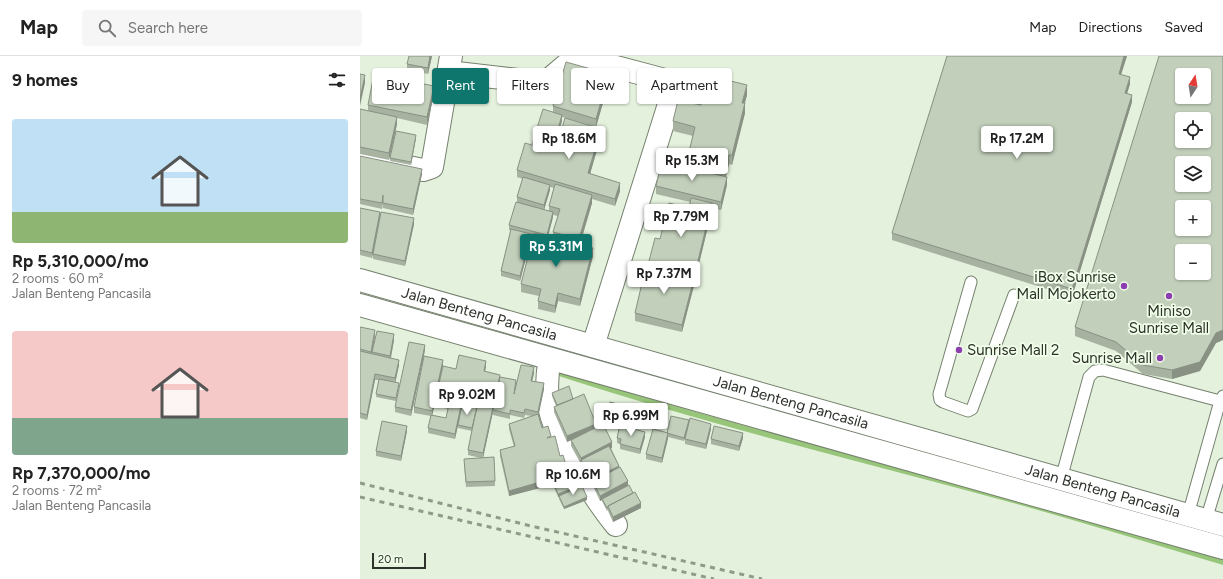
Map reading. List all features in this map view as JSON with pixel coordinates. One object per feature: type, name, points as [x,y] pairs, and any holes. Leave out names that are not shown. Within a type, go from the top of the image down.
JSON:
[{"type":"street","points":[[360,157],[423,170],[432,167],[450,64],[545,82],[572,60],[582,58],[665,80],[669,83],[672,95],[586,369]]},
{"type":"street","name":"Jalan Benteng Pancasila","points":[[360,280],[1206,520]]},
{"type":"street","points":[[384,312],[389,288]]},
{"type":"street","name":"Jalan Benteng Pancasila","points":[[360,305],[548,366],[586,369],[848,444],[1223,548]]},
{"type":"street","points":[[548,366],[547,400],[557,434],[602,508],[616,525]]},
{"type":"street","points":[[848,444],[855,421]]},
{"type":"lane","points":[[971,282],[938,394],[940,400],[943,402],[968,411],[972,408],[1014,295]]},
{"type":"lane","points":[[1061,479],[1086,384],[1089,377],[1095,371],[1103,370],[1222,399],[1206,520]]},
{"type":"lane","points":[[1206,520],[1223,464]]},
{"type":"building","points":[[409,56],[430,56],[428,68],[407,64]]},
{"type":"building","points":[[947,56],[1124,56],[1119,74],[1130,77],[1125,93],[1132,95],[1072,289],[892,233]]},
{"type":"building","points":[[1159,56],[1223,56],[1223,330],[1216,333],[1200,362],[1172,370],[1143,365],[1116,342],[1075,327]]},
{"type":"building","points":[[566,62],[588,68],[571,68],[571,104],[600,104],[596,119],[553,106],[554,104],[563,104],[563,72]]},
{"type":"building","points":[[360,74],[365,75],[360,98]]},
{"type":"building","points":[[732,81],[747,85],[742,103],[745,103],[732,155],[729,155],[725,169],[687,160],[695,127],[673,121],[677,104],[732,104]]},
{"type":"building","points":[[372,84],[372,104],[424,104],[424,84],[432,86],[432,95],[427,117],[368,105]]},
{"type":"building","points":[[360,109],[397,117],[389,153],[360,147]]},
{"type":"building","points":[[543,109],[562,115],[552,150],[532,144]]},
{"type":"building","points":[[565,118],[601,129],[588,173],[620,183],[615,199],[517,170],[525,143],[555,152]]},
{"type":"building","points":[[396,131],[416,135],[411,162],[390,158]]},
{"type":"building","points":[[360,156],[422,169],[413,209],[383,203],[383,195],[382,203],[360,199]]},
{"type":"building","points":[[662,161],[727,177],[721,202],[656,186]]},
{"type":"building","points":[[523,177],[550,185],[544,205],[517,197]]},
{"type":"building","points":[[555,184],[592,195],[579,239],[553,232],[560,209],[549,206]]},
{"type":"building","points":[[691,198],[712,203],[694,277],[648,265],[655,238],[660,239],[669,203],[689,208]]},
{"type":"building","points":[[516,202],[553,212],[547,235],[509,225]]},
{"type":"building","points":[[360,208],[380,212],[372,253],[360,250]]},
{"type":"building","points":[[381,212],[414,218],[405,261],[373,254]]},
{"type":"building","points":[[511,229],[531,234],[520,276],[501,271]]},
{"type":"building","points":[[534,233],[593,248],[580,299],[558,293],[555,306],[538,301],[541,289],[521,284]]},
{"type":"building","points":[[646,266],[694,278],[682,325],[635,313]]},
{"type":"building","points":[[360,327],[375,330],[371,352],[360,349]]},
{"type":"building","points":[[377,331],[394,334],[390,356],[372,352]]},
{"type":"building","points":[[409,342],[425,345],[411,410],[395,407]]},
{"type":"building","points":[[360,351],[399,360],[395,378],[375,374],[367,415],[360,413]]},
{"type":"building","points":[[459,355],[486,361],[484,371],[500,375],[483,453],[468,450],[477,405],[462,401],[455,434],[428,428],[431,415],[446,418],[449,404],[435,401],[443,366],[456,369]]},
{"type":"building","points":[[424,356],[443,360],[432,411],[414,407]]},
{"type":"building","points":[[521,365],[534,367],[531,381],[544,383],[538,412],[525,409],[524,413],[510,410],[510,414],[493,410],[500,377],[516,380],[514,394]]},
{"type":"building","points":[[379,379],[399,383],[396,398],[376,394]]},
{"type":"building","points":[[569,386],[573,399],[557,405],[552,393]]},
{"type":"building","points":[[584,394],[596,424],[567,436],[554,407]]},
{"type":"building","points":[[610,402],[628,407],[623,425],[605,420]]},
{"type":"building","points":[[462,405],[477,408],[472,428],[458,425]]},
{"type":"building","points":[[538,414],[542,428],[548,426],[551,436],[547,438],[555,436],[560,456],[563,455],[568,472],[539,479],[540,482],[509,491],[500,450],[515,446],[509,424]]},
{"type":"building","points":[[671,416],[689,420],[684,438],[667,433]]},
{"type":"building","points":[[690,418],[711,424],[706,444],[685,439]]},
{"type":"building","points":[[382,421],[407,426],[401,456],[376,451]]},
{"type":"building","points":[[603,424],[612,442],[581,458],[571,440]]},
{"type":"building","points":[[620,425],[645,432],[640,449],[620,444],[621,439],[617,438]]},
{"type":"building","points":[[714,426],[743,433],[739,446],[711,439]]},
{"type":"building","points":[[653,429],[668,433],[662,458],[646,454]]},
{"type":"building","points":[[609,446],[619,466],[591,480],[581,460]]},
{"type":"building","points":[[494,457],[495,481],[466,482],[464,459]]},
{"type":"building","points":[[620,467],[628,481],[600,496],[593,481]]},
{"type":"building","points":[[576,473],[581,485],[558,494],[553,482]]},
{"type":"building","points":[[629,485],[633,493],[608,506],[607,508],[602,499]]},
{"type":"building","points":[[582,486],[587,497],[564,507],[559,496]]},
{"type":"building","points":[[635,492],[641,503],[613,517],[608,506]]},
{"type":"waterway","points":[[552,371],[714,420],[1017,501],[1223,562]]},
{"type":"railway","points":[[360,483],[531,526],[762,579]]},
{"type":"railway","points":[[360,497],[714,579]]},
{"type":"place","name":"iBox Sunrise Mall Mojokerto","points":[[1124,286]]},
{"type":"place","name":"Miniso Sunrise Mall","points":[[1169,296]]},
{"type":"place","name":"Sunrise Mall 2","points":[[959,350]]},
{"type":"place","name":"Sunrise Mall","points":[[1160,358]]}]
